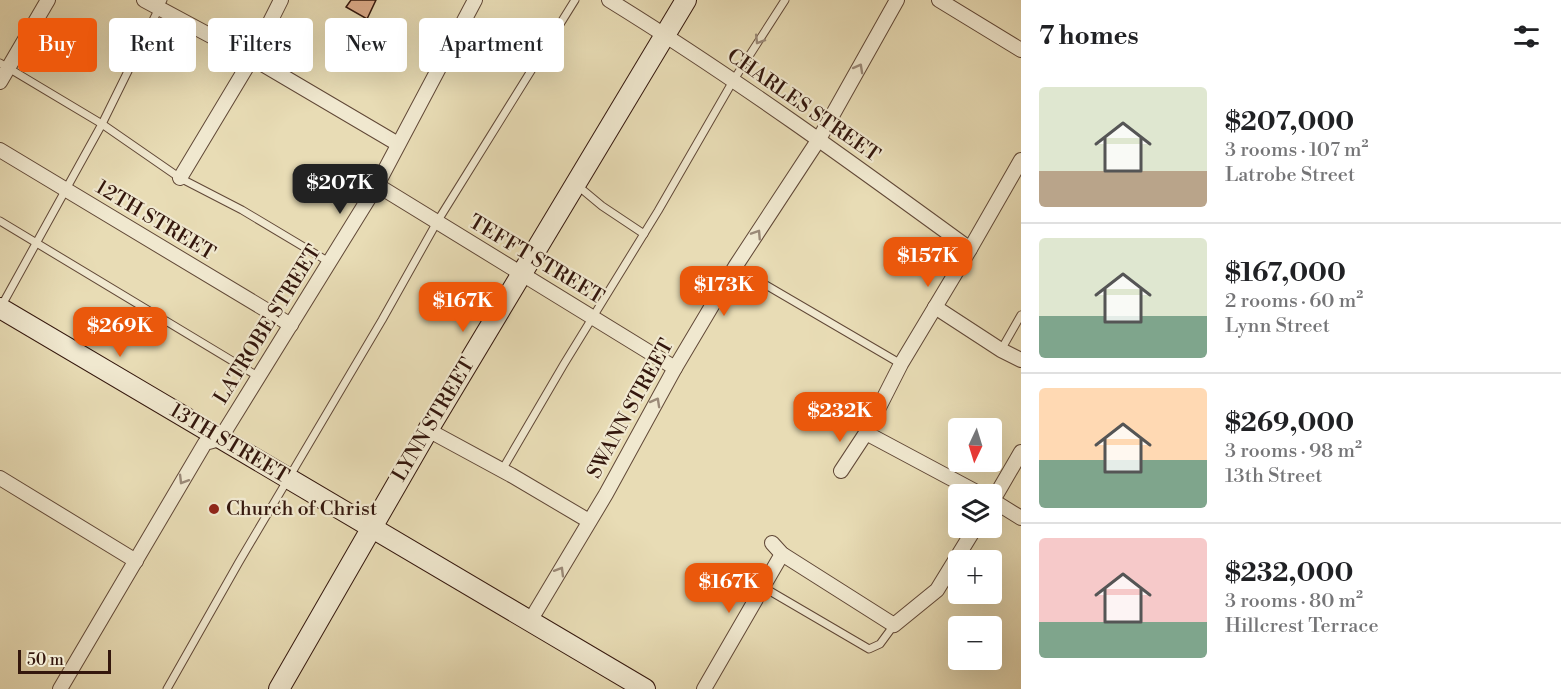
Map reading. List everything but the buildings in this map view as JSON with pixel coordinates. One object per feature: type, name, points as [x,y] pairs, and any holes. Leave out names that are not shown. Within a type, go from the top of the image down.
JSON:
[{"type":"street","points":[[0,82],[4,65],[48,0]]},
{"type":"street","points":[[144,0],[161,4],[208,32]]},
{"type":"street","points":[[272,18],[281,0]]},
{"type":"street","name":"LATROBE STREET","points":[[60,689],[205,444],[220,439],[291,326],[376,185],[476,0]]},
{"type":"street","name":"CHARLES STREET","points":[[609,0],[819,138],[970,249]]},
{"type":"street","name":"LYNN STREET","points":[[279,689],[370,527],[686,0]]},
{"type":"street","name":"SWANN STREET","points":[[530,621],[675,368],[735,267],[819,138],[897,0]]},
{"type":"street","points":[[939,0],[1021,50]]},
{"type":"street","points":[[180,178],[244,72]]},
{"type":"street","points":[[276,72],[398,144]]},
{"type":"street","name":"12TH STREET","points":[[0,150],[291,326]]},
{"type":"street","points":[[841,471],[866,433],[900,364],[1021,160]]},
{"type":"street","name":"TEFFT STREET","points":[[376,185],[675,368]]},
{"type":"street","points":[[935,307],[1001,350],[1021,360]]},
{"type":"street","name":"13TH STREET","points":[[0,308],[645,689]]},
{"type":"street","points":[[428,430],[589,521]]},
{"type":"street","points":[[866,433],[961,484]]},
{"type":"street","points":[[1002,484],[1021,452]]},
{"type":"street","points":[[0,478],[136,561]]},
{"type":"street","points":[[1002,507],[1021,518]]},
{"type":"street","points":[[772,543],[782,554],[894,625],[937,590],[969,538]]},
{"type":"street","points":[[704,689],[782,554]]},
{"type":"lane","points":[[167,689],[437,222],[575,0]]},
{"type":"lane","points":[[502,470],[733,81],[785,0]]},
{"type":"lane","points":[[0,308],[67,191],[161,4]]},
{"type":"lane","points":[[4,65],[102,124],[180,178],[242,210],[329,262]]},
{"type":"lane","points":[[575,184],[602,206],[644,234]]},
{"type":"lane","points":[[0,221],[259,377]]},
{"type":"lane","points":[[735,267],[900,364]]},
{"type":"lane","points":[[1001,350],[1021,315]]},
{"type":"lane","points":[[763,587],[869,649],[880,644],[894,625]]},
{"type":"place","name":"Church of Christ","points":[[214,509]]}]
